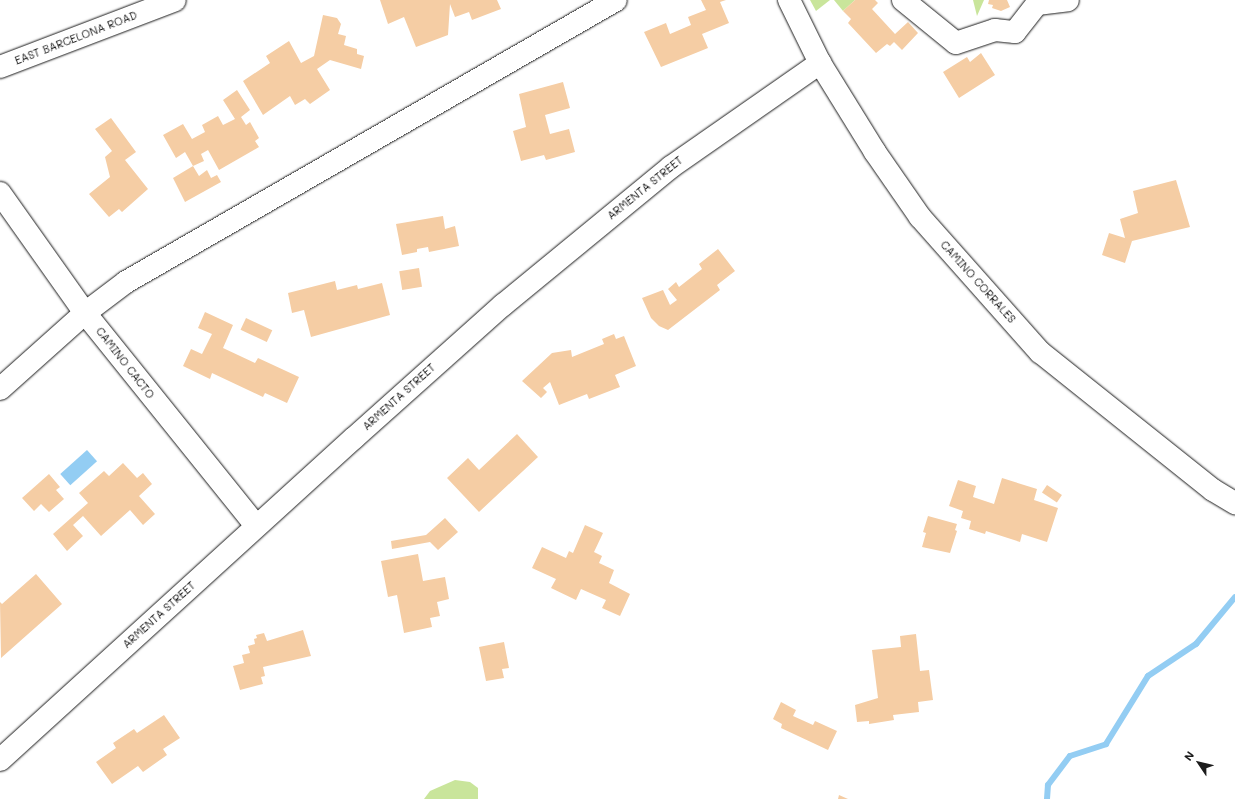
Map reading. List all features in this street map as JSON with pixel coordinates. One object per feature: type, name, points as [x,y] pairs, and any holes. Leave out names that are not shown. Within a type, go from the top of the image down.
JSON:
[{"type":"street","name":"EAST BARCELONA ROAD","points":[[0,67],[175,0]]},
{"type":"street","points":[[0,389],[85,313],[126,282],[616,0]]},
{"type":"street","name":"CAMINO CORRALES","points":[[789,0],[820,63],[874,152],[920,217],[1040,352],[1213,490],[1235,503]]},
{"type":"street","points":[[903,0],[956,43],[995,30],[1015,32],[1037,4],[1068,0]]},
{"type":"street","name":"ARMENTA STREET","points":[[0,760],[256,526],[441,360],[611,215],[685,156],[820,63]]},
{"type":"street","name":"CAMINO CACTO","points":[[0,193],[85,313],[256,526]]},
{"type":"green space","points":[[810,0],[830,0],[816,11]]},
{"type":"green space","points":[[834,0],[855,0],[843,11]]},
{"type":"green space","points":[[973,0],[984,0],[977,16]]},
{"type":"green space","points":[[455,780],[470,782],[478,788],[478,799],[424,799],[430,791]]},
{"type":"water","points":[[87,450],[97,461],[70,485],[60,474]]},
{"type":"building","points":[[380,0],[497,0],[501,9],[472,20],[469,12],[455,17],[450,4],[448,35],[416,47],[404,17],[388,24]]},
{"type":"building","points":[[701,0],[726,0],[720,2],[729,23],[702,34],[708,48],[661,67],[644,32],[666,23],[670,34],[691,25],[688,17],[706,10]]},
{"type":"building","points":[[855,0],[875,0],[878,3],[872,9],[895,34],[908,22],[918,33],[902,50],[894,42],[890,46],[887,44],[876,53],[848,23],[851,19],[843,11]]},
{"type":"building","points":[[989,0],[1007,0],[1010,7],[1001,11],[992,8],[993,5],[988,4]]},
{"type":"building","points":[[323,15],[337,18],[341,24],[338,34],[346,36],[344,45],[357,49],[357,54],[364,56],[361,69],[330,60],[317,69],[330,90],[310,104],[305,99],[295,105],[290,96],[263,115],[243,81],[270,63],[266,56],[289,41],[301,63],[314,56]]},
{"type":"building","points":[[981,53],[995,75],[959,98],[943,72],[967,57],[970,62]]},
{"type":"building","points":[[563,82],[570,108],[545,115],[550,134],[569,129],[575,152],[546,160],[544,155],[521,161],[513,131],[526,127],[519,94]]},
{"type":"building","points":[[237,90],[250,110],[241,117],[246,125],[250,122],[259,138],[255,141],[259,147],[219,170],[208,150],[201,154],[204,161],[193,166],[185,152],[176,158],[163,135],[183,124],[192,139],[205,132],[202,125],[218,116],[223,125],[235,119],[223,100]]},
{"type":"building","points":[[111,118],[136,152],[125,160],[148,189],[122,212],[119,209],[109,217],[89,194],[110,177],[105,157],[112,151],[95,129]]},
{"type":"building","points":[[193,166],[199,176],[207,170],[211,178],[217,175],[221,182],[185,202],[173,178]]},
{"type":"building","points":[[1176,180],[1190,227],[1132,241],[1125,263],[1102,255],[1109,233],[1125,238],[1120,219],[1138,213],[1133,191]]},
{"type":"building","points":[[443,216],[445,229],[455,226],[459,246],[429,252],[428,247],[417,249],[417,252],[402,255],[396,224]]},
{"type":"building","points":[[718,249],[735,271],[717,285],[720,290],[668,330],[659,326],[651,318],[642,298],[663,290],[670,305],[677,300],[668,289],[676,282],[679,287],[702,269],[699,264]]},
{"type":"building","points":[[419,268],[422,287],[402,290],[399,271]]},
{"type":"building","points":[[335,281],[337,290],[357,285],[358,289],[382,283],[390,315],[311,337],[304,310],[292,313],[288,293]]},
{"type":"building","points":[[205,312],[233,325],[223,348],[255,363],[258,358],[299,377],[287,403],[265,393],[263,397],[212,373],[210,379],[183,366],[191,349],[202,354],[212,334],[198,328]]},
{"type":"building","points":[[246,318],[272,330],[267,342],[241,330]]},
{"type":"building","points":[[614,334],[616,339],[624,336],[636,366],[615,375],[620,387],[589,399],[587,394],[559,405],[550,382],[543,388],[547,392],[541,398],[522,381],[552,353],[571,350],[572,357],[604,344],[602,339]]},
{"type":"building","points":[[517,434],[538,457],[479,512],[447,478],[468,458],[479,470]]},
{"type":"building","points":[[123,463],[137,478],[143,473],[152,484],[139,496],[155,514],[143,525],[130,510],[101,536],[83,516],[73,525],[83,536],[67,551],[53,534],[88,503],[79,493],[104,471],[109,476]]},
{"type":"building","points":[[49,474],[60,487],[56,490],[64,499],[49,512],[41,504],[34,511],[22,498]]},
{"type":"building","points":[[1002,478],[1037,489],[1034,500],[1058,508],[1047,542],[1022,534],[1020,542],[986,531],[985,534],[969,529],[971,521],[961,518],[963,511],[949,506],[958,480],[976,486],[973,497],[994,504]]},
{"type":"building","points":[[1047,485],[1062,495],[1057,503],[1042,492]]},
{"type":"building","points":[[928,516],[957,524],[955,530],[957,531],[950,553],[922,547],[926,533],[923,532]]},
{"type":"building","points":[[445,518],[458,532],[438,550],[430,542],[392,549],[391,541],[426,535]]},
{"type":"building","points":[[585,525],[603,533],[594,552],[602,556],[599,563],[614,570],[609,583],[630,594],[620,616],[602,608],[606,600],[581,589],[576,600],[551,588],[556,579],[532,568],[542,547],[566,558],[569,551],[573,553]]},
{"type":"building","points":[[418,554],[423,581],[445,577],[449,599],[437,602],[440,616],[430,618],[432,627],[404,633],[397,595],[388,597],[381,561]]},
{"type":"building","points":[[36,574],[62,604],[1,658],[0,602],[2,604]]},
{"type":"building","points":[[303,630],[311,656],[263,667],[265,676],[261,677],[263,684],[240,690],[233,666],[244,663],[242,655],[250,653],[248,646],[255,644],[254,639],[257,638],[256,635],[264,633],[267,641]]},
{"type":"building","points":[[916,634],[920,671],[929,670],[933,700],[918,702],[919,712],[893,715],[894,720],[869,724],[869,721],[857,722],[855,705],[878,698],[872,650],[901,647],[900,636]]},
{"type":"building","points":[[504,642],[509,668],[502,669],[504,678],[486,681],[479,647]]},
{"type":"building","points":[[781,702],[796,710],[793,716],[813,725],[815,721],[837,731],[828,750],[781,728],[782,724],[773,719]]},
{"type":"building","points":[[164,715],[180,738],[163,749],[167,755],[143,772],[138,766],[112,784],[96,762],[116,748],[113,743],[134,729],[137,733]]},
{"type":"building","points":[[839,795],[848,799],[838,799]]},
{"type":"waterway","points":[[1047,799],[1048,785],[1070,756],[1106,744],[1148,676],[1196,644],[1235,597]]}]
